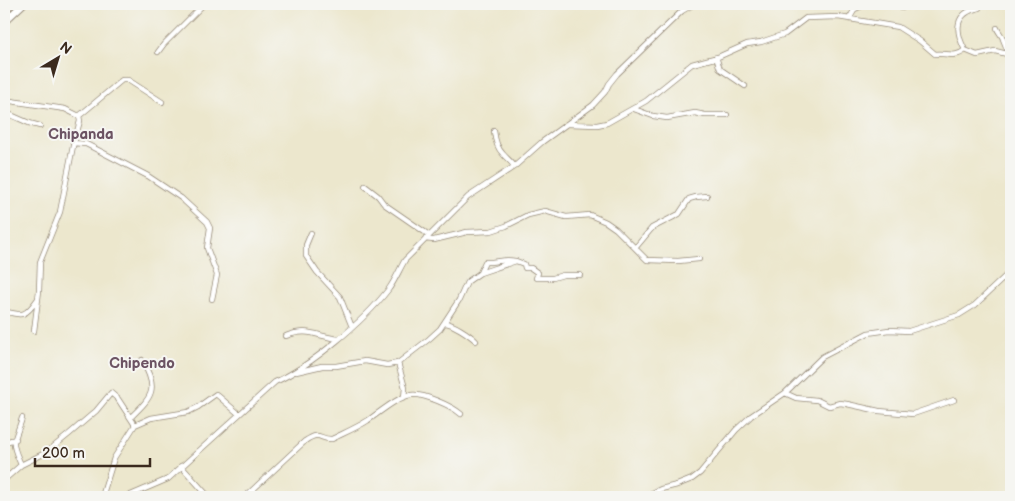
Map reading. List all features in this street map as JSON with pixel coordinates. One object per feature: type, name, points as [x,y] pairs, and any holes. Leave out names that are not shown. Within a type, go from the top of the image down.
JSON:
[{"type":"highway","points":[[4,22],[24,4]]},
{"type":"street","points":[[4,12],[13,4]]},
{"type":"street","points":[[158,52],[204,4]]},
{"type":"street","points":[[126,497],[168,479],[275,382],[294,372],[352,327],[385,294],[405,260],[468,197],[514,166],[542,142],[600,99],[617,74],[682,11],[694,4]]},
{"type":"street","points":[[848,18],[855,9],[866,4]]},
{"type":"street","points":[[976,4],[979,5],[979,8],[972,9],[967,13],[958,25],[958,36],[965,50],[977,55],[995,51],[1010,54]]},
{"type":"street","points":[[568,124],[603,124],[634,109],[692,64],[748,44],[785,34],[806,18],[848,18],[898,27],[920,41],[933,54],[955,55],[961,54],[965,50]]},
{"type":"street","points":[[997,28],[1010,54],[1011,68]]},
{"type":"street","points":[[716,57],[720,69],[745,86]]},
{"type":"street","points":[[79,116],[122,80],[128,80],[162,102]]},
{"type":"street","points":[[4,100],[65,109],[79,116]]},
{"type":"street","points":[[634,109],[653,116],[667,118],[695,113],[727,115]]},
{"type":"street","points":[[4,112],[40,126]]},
{"type":"street","points":[[34,330],[40,262],[60,212],[73,143],[80,121],[79,116]]},
{"type":"street","points":[[494,131],[495,141],[501,152],[512,161],[514,166]]},
{"type":"street","points":[[73,143],[86,144],[148,176],[181,198],[207,222],[210,228],[207,248],[217,275],[212,299]]},
{"type":"street","points":[[366,186],[384,204],[427,237],[434,240],[467,232],[491,231],[528,215],[544,211],[566,217],[586,214],[596,217],[616,229],[644,258],[650,261],[699,259]]},
{"type":"street","points":[[636,248],[652,228],[679,214],[690,199],[707,196]]},
{"type":"street","points":[[311,233],[306,245],[306,256],[317,272],[340,297],[352,327]]},
{"type":"street","points":[[480,273],[485,262],[492,263],[496,260],[507,259],[524,264],[525,268],[531,268],[538,273],[536,278],[580,275]]},
{"type":"street","points":[[294,372],[322,366],[336,366],[365,361],[387,365],[398,363],[430,339],[444,323],[459,300],[467,282],[480,273],[516,261]]},
{"type":"street","points":[[644,497],[661,489],[692,479],[700,473],[723,443],[751,416],[785,393],[822,358],[860,336],[873,332],[909,331],[959,315],[975,305],[1011,272]]},
{"type":"street","points":[[4,310],[21,315],[25,314],[29,312],[38,300]]},
{"type":"street","points":[[444,323],[462,330],[476,341]]},
{"type":"street","points":[[286,336],[315,332],[325,337],[338,339]]},
{"type":"street","points":[[131,417],[144,405],[151,393],[150,376],[142,360]]},
{"type":"street","points":[[398,363],[405,388],[404,397]]},
{"type":"street","points":[[4,480],[21,466],[47,452],[89,417],[111,393],[118,399],[135,425]]},
{"type":"street","points":[[785,393],[796,398],[817,400],[829,406],[840,403],[896,413],[921,412],[954,400]]},
{"type":"street","points":[[102,497],[114,458],[135,425],[151,418],[188,412],[216,394],[239,414]]},
{"type":"street","points":[[245,497],[305,441],[314,435],[332,439],[365,422],[404,397],[413,394],[420,396],[450,406],[461,414]]},
{"type":"street","points":[[21,466],[14,446],[22,418]]},
{"type":"street","points":[[4,442],[16,439]]},
{"type":"street","points":[[181,466],[209,497]]},
{"type":"district","name":"Chipanda","points":[[81,134]]},
{"type":"district","name":"Chipendo","points":[[142,363]]}]
